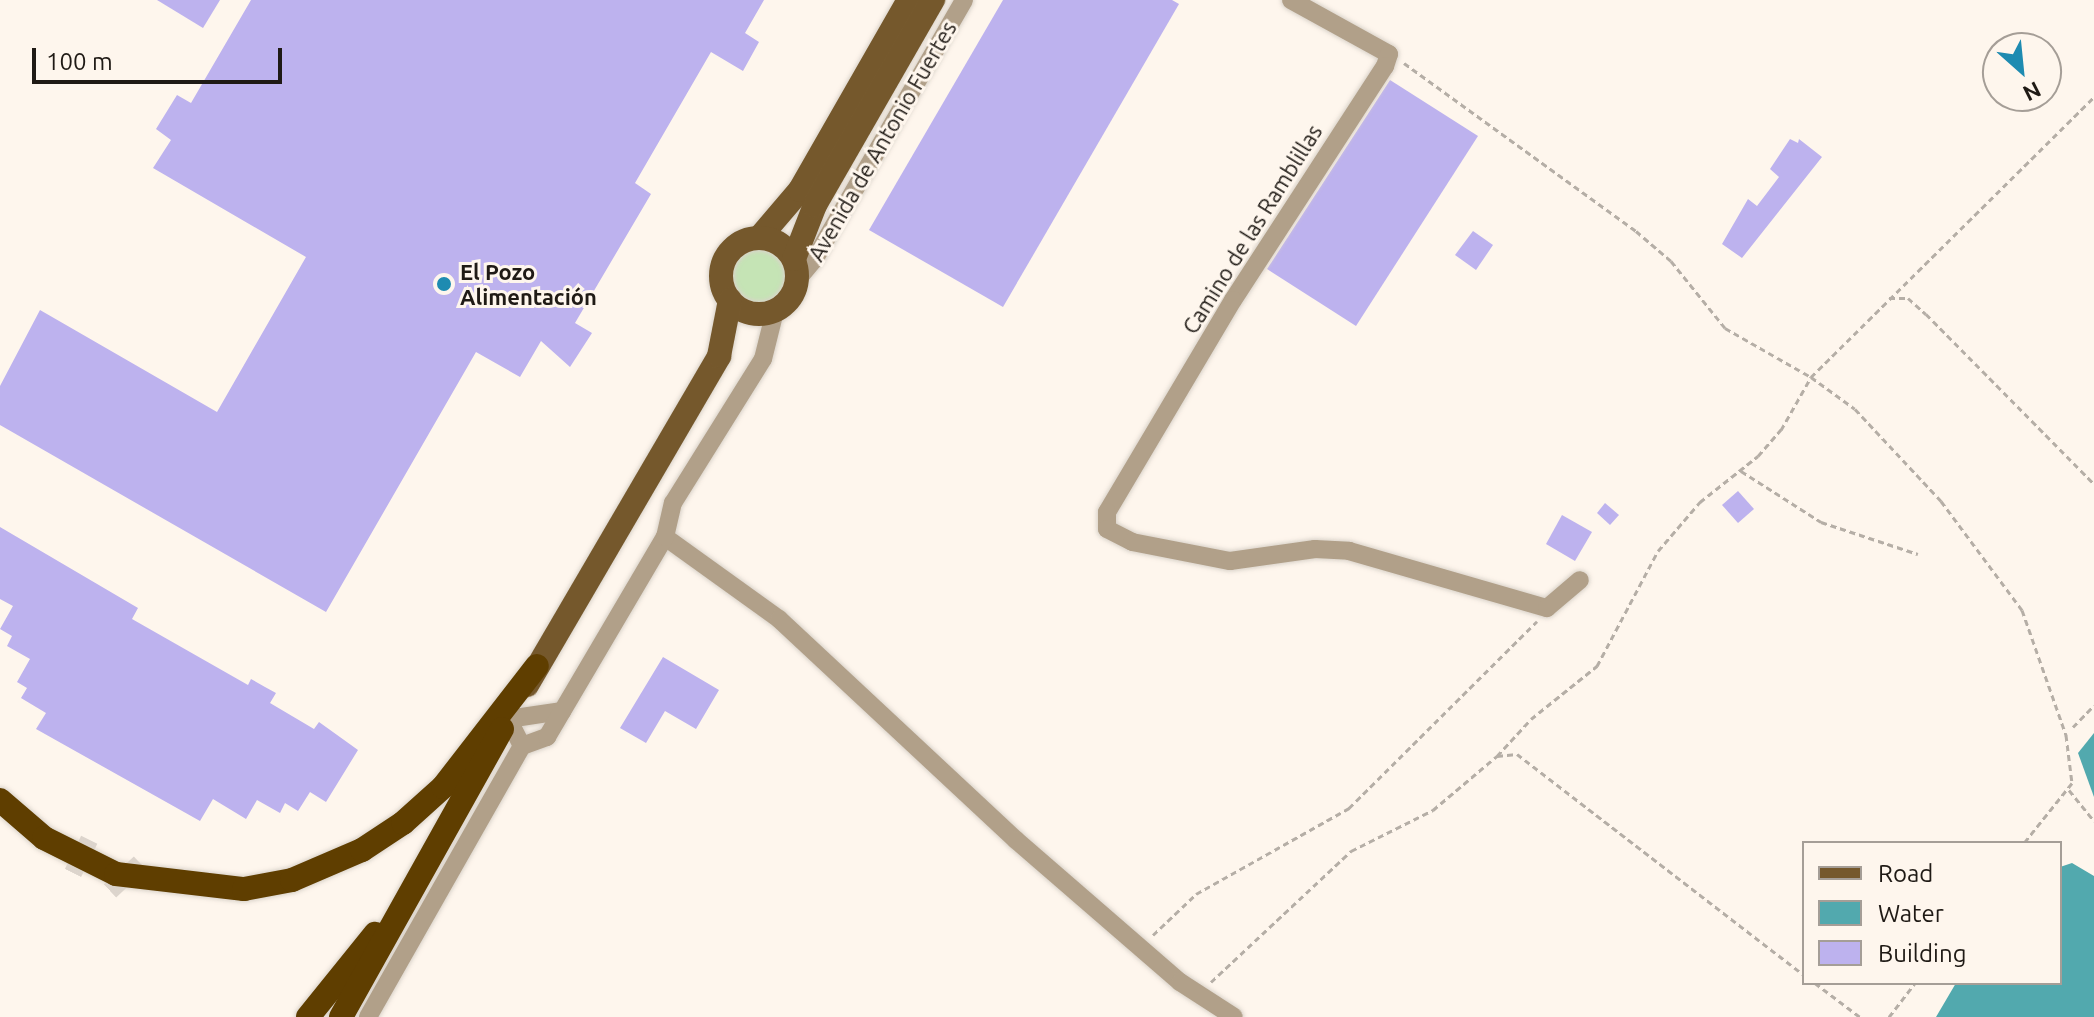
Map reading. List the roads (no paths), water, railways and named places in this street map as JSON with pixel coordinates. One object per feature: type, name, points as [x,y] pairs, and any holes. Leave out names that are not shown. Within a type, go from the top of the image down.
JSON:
[{"type":"highway","points":[[0,800],[44,838],[77,859],[116,874],[244,889],[292,880],[362,850],[413,814],[443,787],[537,666]]},
{"type":"highway","points":[[341,1017],[508,719]]},
{"type":"highway","points":[[308,1017],[428,866]]},
{"type":"highway","points":[[333,1017],[368,971]]},
{"type":"main road","points":[[769,312],[739,309],[730,300],[721,278],[727,254],[759,238],[800,190],[909,0]]},
{"type":"main road","name":"Avenida de Antonio Fuertes","points":[[796,270],[815,205],[933,0]]},
{"type":"main road","points":[[508,719],[719,356],[769,312],[786,303],[796,270],[779,243],[759,238]]},
{"type":"main road","points":[[719,356],[730,300]]},
{"type":"street","name":"Avenida de Antonio Fuertes","points":[[796,270],[814,260],[964,0]]},
{"type":"street","name":"Camino de las Ramblillas","points":[[1291,0],[1389,54],[1107,512],[1107,529],[1132,542],[1230,561],[1315,549],[1359,552],[1547,608],[1580,580]]},
{"type":"street","points":[[368,1017],[522,746],[547,737],[665,537],[673,503],[763,359],[769,312]]},
{"type":"street","points":[[665,537],[779,619],[1016,840],[1140,948],[1234,1017]]},
{"type":"street","points":[[522,746],[508,719],[562,711]]},
{"type":"water","points":[[2094,733],[2094,797],[2078,753]]},
{"type":"water","points":[[2072,863],[2094,876],[2094,1017],[1936,1017],[1955,985],[2062,985],[2062,866]]},
{"type":"tunnel","points":[[73,873],[89,840]]},
{"type":"tunnel","points":[[110,891],[140,863]]},
{"type":"place","name":"El Pozo Alimentación","points":[[444,284]]}]
